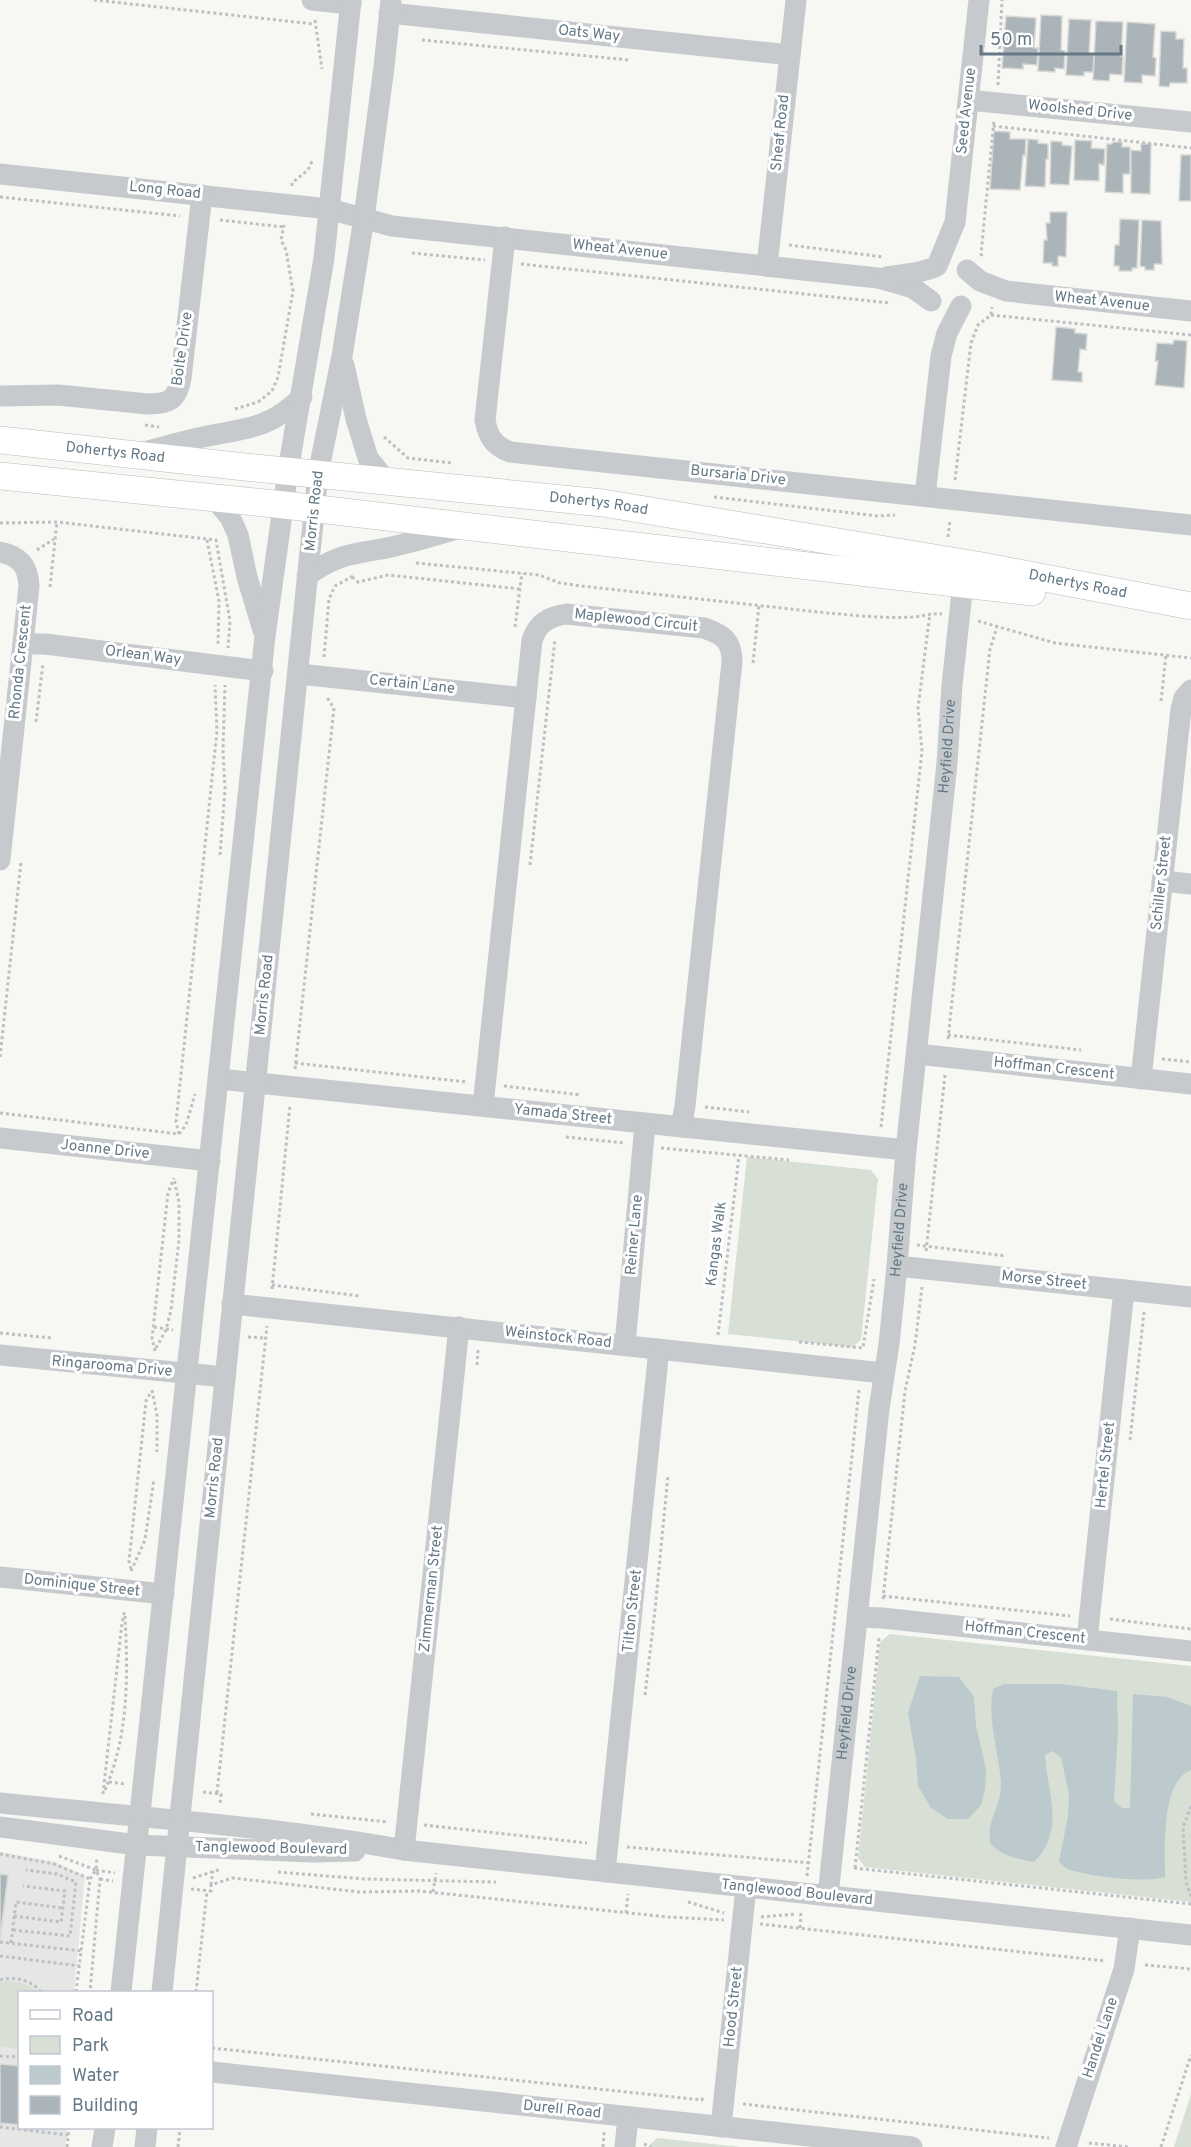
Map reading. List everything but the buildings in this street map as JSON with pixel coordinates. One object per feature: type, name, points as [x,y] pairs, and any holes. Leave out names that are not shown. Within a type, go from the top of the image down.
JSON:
[{"type":"main road","name":"Dohertys Road","points":[[0,440],[603,503],[964,573],[1191,613]]},
{"type":"main road","name":"Dohertys Road","points":[[0,476],[315,508],[464,527],[964,573],[1191,606]]},
{"type":"street","points":[[312,0],[351,2]]},
{"type":"street","name":"Sheaf Road","points":[[767,266],[796,0]]},
{"type":"street","name":"Seed Avenue","points":[[935,267],[955,222],[979,0]]},
{"type":"street","name":"Morris Road","points":[[121,1991],[265,636],[288,471],[324,258],[351,2]]},
{"type":"street","name":"Morris Road","points":[[162,1991],[318,474],[342,356],[364,218],[390,6]]},
{"type":"street","name":"Oats Way","points":[[390,6],[790,55]]},
{"type":"street","name":"Woolshed Drive","points":[[968,100],[1191,122]]},
{"type":"street","name":"Long Road","points":[[0,174],[329,209],[364,218]]},
{"type":"street","name":"Bolte Drive","points":[[0,396],[58,395],[148,404],[162,404],[172,400],[179,389],[181,378],[202,195]]},
{"type":"street","name":"Wheat Avenue","points":[[364,218],[392,226],[878,278],[913,288],[932,302]]},
{"type":"street","name":"Seed Avenue","points":[[955,222],[966,269]]},
{"type":"street","name":"Bursaria Drive","points":[[505,237],[485,420],[492,441],[500,448],[510,452],[1191,525]]},
{"type":"street","points":[[925,496],[941,356],[947,333],[972,291],[971,277],[966,269],[947,262],[935,267],[926,280],[925,288],[932,302],[940,332],[941,356]]},
{"type":"street","name":"Wheat Avenue","points":[[878,278],[935,267]]},
{"type":"street","name":"Wheat Avenue","points":[[966,269],[980,281],[1014,292],[1191,311]]},
{"type":"street","name":"Wheat Avenue","points":[[963,305],[981,297],[1014,292]]},
{"type":"street","points":[[932,302],[944,309],[963,305]]},
{"type":"street","points":[[342,356],[356,419],[368,458],[387,482]]},
{"type":"street","points":[[134,454],[203,437],[258,427],[286,412],[302,397]]},
{"type":"street","points":[[214,498],[230,517],[238,535],[247,577],[265,636]]},
{"type":"street","points":[[308,576],[323,564],[345,554],[392,547],[464,527]]},
{"type":"street","name":"Rhonda Crescent","points":[[0,552],[13,555],[23,563],[28,574],[29,586],[0,860]]},
{"type":"street","name":"Heyfield Drive","points":[[828,1896],[883,1373],[889,1344],[906,1150],[945,786],[952,685],[964,573]]},
{"type":"street","name":"Maplewood Circuit","points":[[483,1106],[532,640],[536,629],[552,616],[566,614],[704,628],[725,639],[732,649],[681,1127]]},
{"type":"street","name":"Orlean Way","points":[[23,644],[45,644],[262,670]]},
{"type":"street","name":"Certain Lane","points":[[299,674],[526,698]]},
{"type":"street","name":"Schiller Street","points":[[1141,1078],[1181,709],[1184,698],[1190,690]]},
{"type":"street","points":[[1162,881],[1191,884]]},
{"type":"street","name":"Hoffman Crescent","points":[[917,1054],[1191,1084]]},
{"type":"street","name":"Yamada Street","points":[[219,1079],[906,1150]]},
{"type":"street","name":"Reiner Lane","points":[[625,1345],[645,1124]]},
{"type":"street","name":"Joanne Drive","points":[[0,1138],[210,1161]]},
{"type":"street","name":"Morse Street","points":[[897,1266],[1191,1297]]},
{"type":"street","name":"Hertel Street","points":[[1087,1640],[1124,1290]]},
{"type":"street","name":"Weinstock Road","points":[[232,1304],[883,1373]]},
{"type":"street","name":"Zimmerman Street","points":[[404,1850],[459,1327]]},
{"type":"street","name":"Tilton Street","points":[[605,1872],[659,1349]]},
{"type":"street","name":"Ringarooma Drive","points":[[0,1355],[225,1377]]},
{"type":"street","name":"Dominique Street","points":[[0,1577],[164,1594]]},
{"type":"street","name":"Hoffman Crescent","points":[[858,1617],[1191,1651]]},
{"type":"street","name":"Tanglewood Boulevard","points":[[0,1803],[338,1838],[404,1850],[746,1887],[803,1903],[828,1896],[1191,1935]]},
{"type":"street","name":"Tanglewood Boulevard","points":[[0,1827],[137,1845],[314,1852],[404,1850]]},
{"type":"street","name":"Hood Street","points":[[721,2127],[733,1917],[746,1887]]},
{"type":"street","name":"Handel Lane","points":[[1067,2144],[1125,1963],[1130,1928]]},
{"type":"street","name":"Durell Road","points":[[213,2072],[901,2146]]},
{"type":"street","points":[[628,2117],[635,2145]]},
{"type":"street","points":[[102,2147],[105,2129]]},
{"type":"street","points":[[145,2147],[147,2129]]},
{"type":"path","points":[[94,0],[314,24],[322,67],[321,78]]},
{"type":"path","points":[[998,86],[1002,0]]},
{"type":"path","points":[[422,40],[633,60]]},
{"type":"path","points":[[993,126],[1191,148]]},
{"type":"path","points":[[292,183],[308,170],[314,159]]},
{"type":"path","points":[[0,197],[284,227]]},
{"type":"path","points":[[258,402],[272,391],[278,377],[293,291],[286,250],[281,240]]},
{"type":"path","points":[[769,244],[891,258]]},
{"type":"path","points":[[412,253],[893,304]]},
{"type":"path","points":[[991,315],[1191,335]]},
{"type":"path","points":[[0,523],[57,522],[216,540],[230,621],[215,686],[217,731],[176,1122],[179,1134]]},
{"type":"path","points":[[206,539],[219,601],[220,620],[225,789],[219,864]]},
{"type":"path","points":[[414,563],[436,563],[539,575],[560,583],[581,586],[866,616],[916,617],[930,613],[960,615],[1055,643],[1191,658]]},
{"type":"path","points":[[217,1793],[334,708],[322,688],[325,628],[329,599],[335,586],[359,573]]},
{"type":"path","points":[[352,578],[358,582],[388,575],[520,589]]},
{"type":"path","points":[[753,663],[759,605]]},
{"type":"path","points":[[529,876],[556,631]]},
{"type":"path","points":[[948,1035],[1089,1051]]},
{"type":"path","points":[[1144,1056],[1191,1062]]},
{"type":"path","points":[[179,1134],[186,1125],[195,1093]]},
{"type":"path","points":[[705,1107],[752,1112]]},
{"type":"path","points":[[0,1113],[179,1134]]},
{"type":"path","name":"Kangas Walk","points":[[718,1335],[740,1156]]},
{"type":"path","points":[[174,1178],[179,1202],[179,1240],[171,1310],[166,1330],[155,1350],[152,1338],[168,1193],[174,1178]]},
{"type":"path","points":[[1130,1441],[1144,1310]]},
{"type":"path","points":[[800,1928],[809,1863],[861,1370]]},
{"type":"path","points":[[154,1472],[145,1540],[132,1571],[129,1561],[146,1401],[152,1391],[157,1415],[156,1462]]},
{"type":"path","points":[[644,1705],[668,1472]]},
{"type":"path","points":[[883,1596],[1089,1619]]},
{"type":"path","points":[[1111,1608],[1110,1620],[1191,1629]]},
{"type":"path","points":[[125,1611],[128,1677],[120,1743],[112,1773],[103,1794],[125,1611]]},
{"type":"path","points":[[1191,1806],[1183,1827],[1186,1882],[1191,1896]]},
{"type":"path","points":[[626,1847],[809,1863],[1191,1904]]},
{"type":"path","points":[[50,1853],[96,1870],[133,1879]]},
{"type":"path","points":[[0,1854],[54,1864],[90,1880]]},
{"type":"path","points":[[174,1883],[199,1878],[213,1871],[228,1868]]},
{"type":"path","points":[[13,1930],[70,1936],[76,1882],[57,1874],[26,1870]]},
{"type":"path","points":[[90,1991],[100,1879],[96,1870]]},
{"type":"path","points":[[76,1991],[90,1880],[96,1870]]},
{"type":"path","points":[[271,1871],[364,1880],[500,1882]]},
{"type":"path","points":[[174,1883],[211,1891],[211,1885],[232,1878],[360,1892],[420,1891],[668,1917],[773,1917],[803,1903]]},
{"type":"path","points":[[100,1879],[133,1879]]},
{"type":"path","points":[[14,1916],[62,1922],[65,1891],[23,1886]]},
{"type":"path","points":[[196,1991],[207,1891]]},
{"type":"path","points":[[628,1895],[638,1896]]},
{"type":"path","points":[[678,1901],[689,1902],[733,1917],[800,1928],[1191,1969]]},
{"type":"path","points":[[11,1944],[16,1902],[63,1908]]},
{"type":"path","points":[[0,1942],[82,1952]]},
{"type":"path","points":[[0,1956],[80,1966]]},
{"type":"path","points":[[0,1980],[15,1978],[27,1981],[40,1991]]},
{"type":"path","points":[[213,2048],[702,2100],[704,2089]]},
{"type":"path","points":[[1161,2147],[1191,2055]]},
{"type":"path","points":[[0,2056],[18,2056]]},
{"type":"path","points":[[724,2102],[1067,2144],[1129,2147]]},
{"type":"path","points":[[0,2127],[68,2135]]},
{"type":"path","points":[[67,2147],[69,2129]]},
{"type":"path","points":[[178,2147],[180,2129]]},
{"type":"path","points":[[603,2147],[605,2130]]},
{"type":"path","points":[[635,2145],[651,2147]]},
{"type":"shaded area","points":[[0,1852],[55,1862],[85,1876],[74,1991],[18,1991],[18,2129],[67,2129],[65,2147],[0,2147]]},
{"type":"green space","points":[[747,1157],[871,1170],[878,1179],[861,1340],[852,1347],[728,1334]]},
{"type":"green space","points":[[890,1634],[1191,1666],[1191,1902],[865,1867],[858,1858],[880,1642]]},
{"type":"green space","points":[[15,1982],[36,1991],[18,1991],[17,2049],[0,2046],[0,1983]]},
{"type":"green space","points":[[1191,2094],[1191,2147],[1174,2147]]},
{"type":"green space","points":[[657,2138],[741,2147],[648,2147]]},
{"type":"water","points":[[920,1676],[959,1677],[974,1697],[976,1726],[986,1769],[981,1805],[968,1819],[948,1819],[931,1808],[918,1786],[916,1758],[908,1713]]},
{"type":"water","points":[[1004,1684],[1060,1684],[1117,1691],[1118,1732],[1114,1801],[1122,1808],[1130,1808],[1133,1694],[1167,1697],[1191,1706],[1191,1770],[1181,1777],[1174,1787],[1170,1801],[1165,1834],[1165,1877],[1132,1879],[1105,1877],[1080,1873],[1066,1868],[1059,1862],[1068,1816],[1069,1795],[1061,1757],[1052,1751],[1045,1755],[1052,1824],[1050,1837],[1044,1850],[1034,1862],[1005,1854],[990,1843],[990,1829],[1000,1796],[1001,1783],[992,1725],[993,1689]]}]
